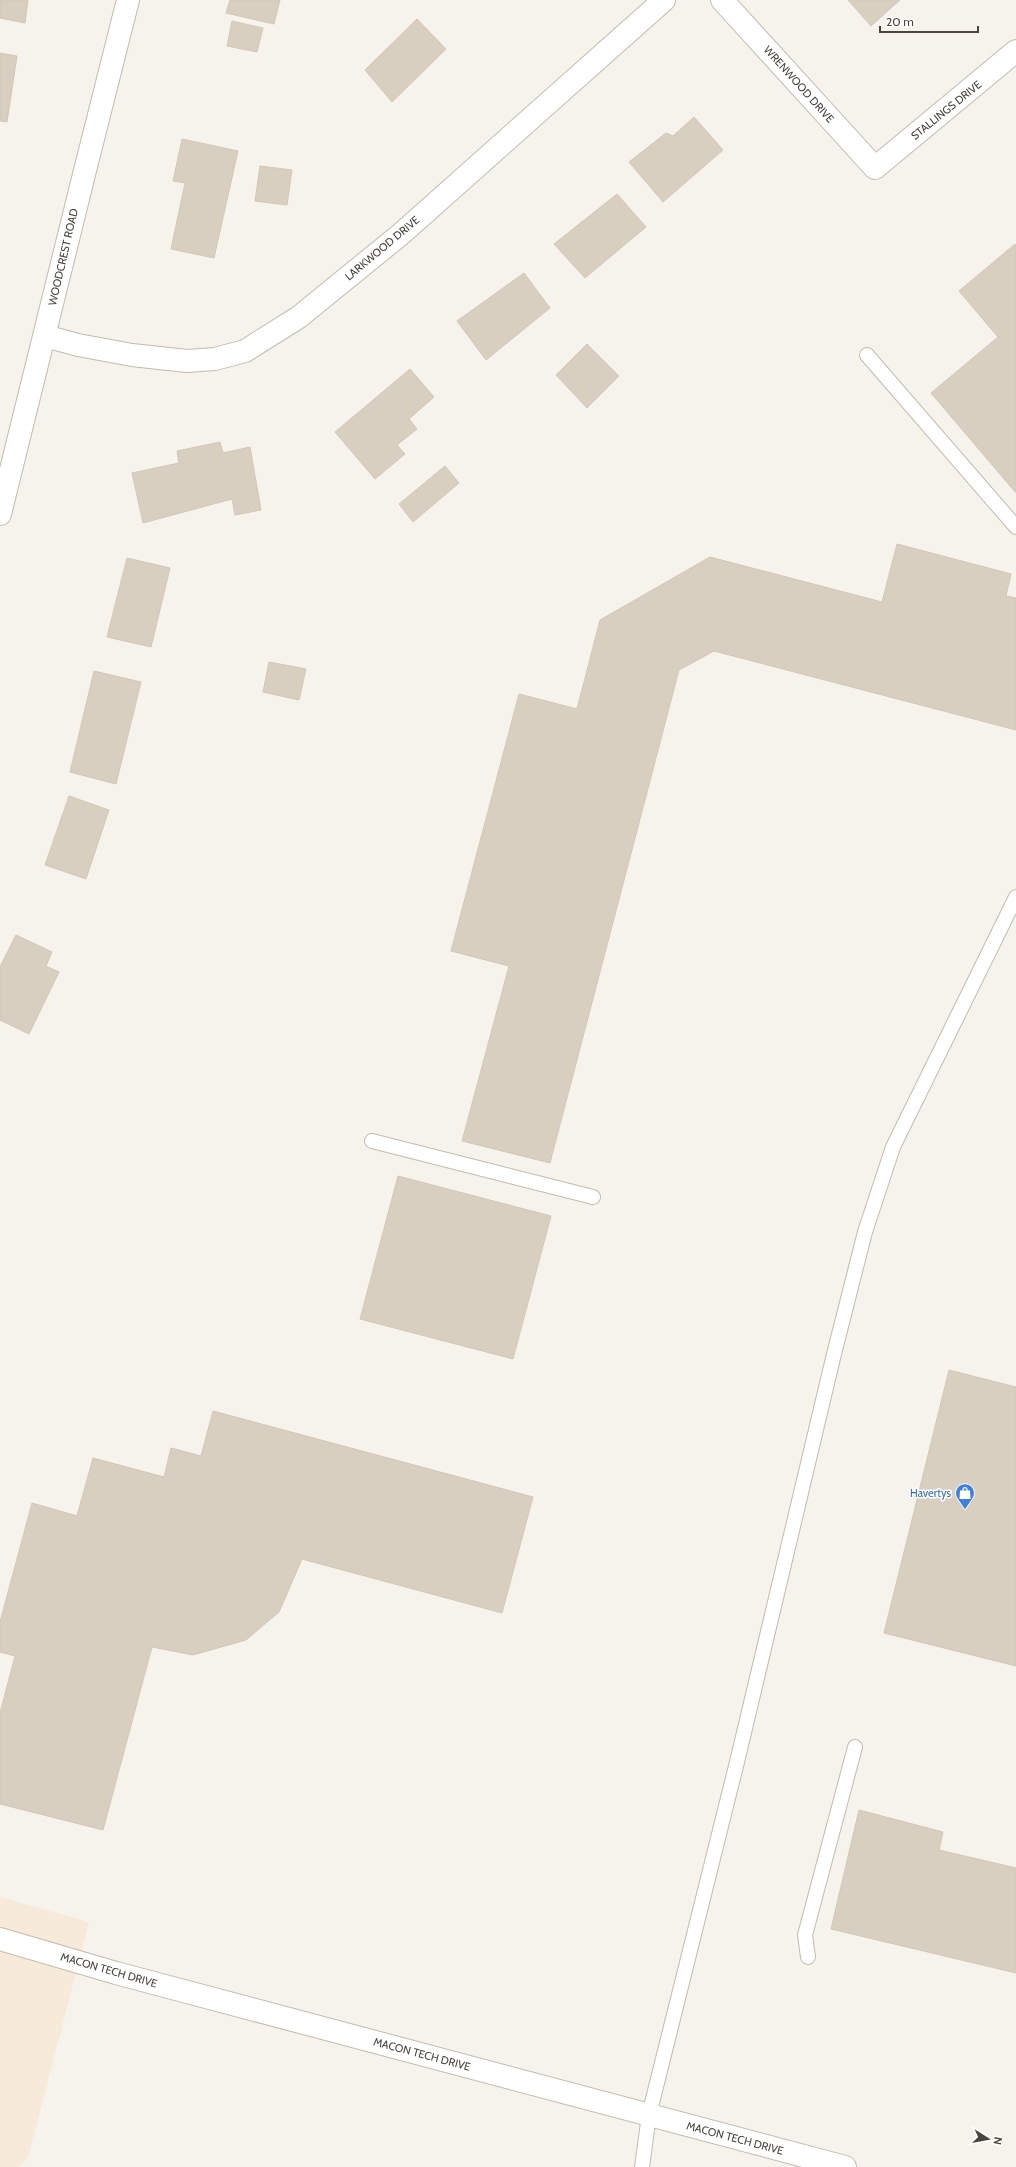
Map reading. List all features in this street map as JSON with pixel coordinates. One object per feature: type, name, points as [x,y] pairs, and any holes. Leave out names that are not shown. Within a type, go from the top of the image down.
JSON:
[{"type":"street","name":"WOODCREST ROAD","points":[[0,514],[45,336],[75,206],[128,0]]},
{"type":"street","name":"LARKWOOD DRIVE","points":[[45,336],[78,345],[124,353],[188,361],[215,359],[245,351],[299,317],[401,234],[664,0]]},
{"type":"street","name":"WRENWOOD DRIVE","points":[[722,0],[875,168]]},
{"type":"street","name":"STALLINGS DRIVE","points":[[875,168],[1016,51]]},
{"type":"street","name":"MACON TECH DRIVE","points":[[0,1939],[116,1973],[845,2167]]},
{"type":"lane","points":[[867,356],[1016,527]]},
{"type":"lane","points":[[642,2167],[649,2115],[737,1762],[834,1354],[865,1232],[893,1147],[1016,897]]},
{"type":"lane","points":[[372,1141],[593,1197]]},
{"type":"lane","points":[[808,1957],[805,1935],[855,1747]]},
{"type":"shaded area","points":[[0,1897],[89,1922],[28,2158],[18,2167],[0,2167]]},
{"type":"building","points":[[0,0],[28,0],[25,23],[0,18]]},
{"type":"building","points":[[230,0],[280,0],[274,24],[226,13]]},
{"type":"building","points":[[848,0],[900,0],[871,26]]},
{"type":"building","points":[[417,19],[446,49],[392,102],[365,70]]},
{"type":"building","points":[[232,21],[263,28],[257,52],[227,46]]},
{"type":"building","points":[[0,53],[17,56],[7,122],[0,121]]},
{"type":"building","points":[[694,117],[723,150],[663,202],[629,162],[666,133],[673,136]]},
{"type":"building","points":[[182,139],[238,151],[214,258],[171,249],[185,183],[173,181]]},
{"type":"building","points":[[260,166],[292,170],[287,205],[255,201]]},
{"type":"building","points":[[617,194],[646,227],[585,278],[554,244]]},
{"type":"building","points":[[1015,244],[1016,493],[931,393],[998,337],[959,291]]},
{"type":"building","points":[[524,273],[550,308],[486,360],[457,321]]},
{"type":"building","points":[[587,344],[619,376],[587,408],[556,375]]},
{"type":"building","points":[[410,369],[434,397],[409,419],[417,429],[397,445],[405,454],[375,479],[335,432]]},
{"type":"building","points":[[220,442],[223,453],[250,447],[261,510],[235,515],[232,499],[143,523],[132,473],[179,463],[177,451]]},
{"type":"building","points":[[445,466],[459,483],[413,522],[399,504]]},
{"type":"building","points":[[897,544],[1011,574],[1006,596],[1016,598],[1016,730],[714,651],[679,670],[550,1163],[462,1141],[509,966],[451,951],[519,694],[577,709],[600,620],[710,557],[882,602]]},
{"type":"building","points":[[127,558],[170,568],[151,647],[107,637]]},
{"type":"building","points":[[269,662],[306,669],[299,700],[263,692]]},
{"type":"building","points":[[94,671],[141,682],[116,784],[70,772]]},
{"type":"building","points":[[69,796],[109,810],[86,879],[45,865]]},
{"type":"building","points":[[16,935],[52,952],[46,966],[59,972],[29,1034],[0,1020],[0,967]]},
{"type":"building","points":[[398,1176],[551,1216],[513,1359],[360,1319]]},
{"type":"building","name":"Havertys","points":[[949,1370],[1016,1387],[1016,1666],[884,1633]]},
{"type":"building","points":[[213,1411],[533,1497],[502,1613],[302,1559],[279,1612],[246,1640],[193,1655],[152,1647],[103,1830],[0,1804],[0,1713],[15,1656],[0,1652],[0,1622],[32,1503],[77,1516],[93,1458],[164,1477],[171,1448],[201,1456]]},
{"type":"building","points":[[859,1810],[943,1832],[939,1850],[1016,1868],[1016,1973],[831,1929]]},
{"type":"place","name":"Havertys","points":[[965,1510]]}]
